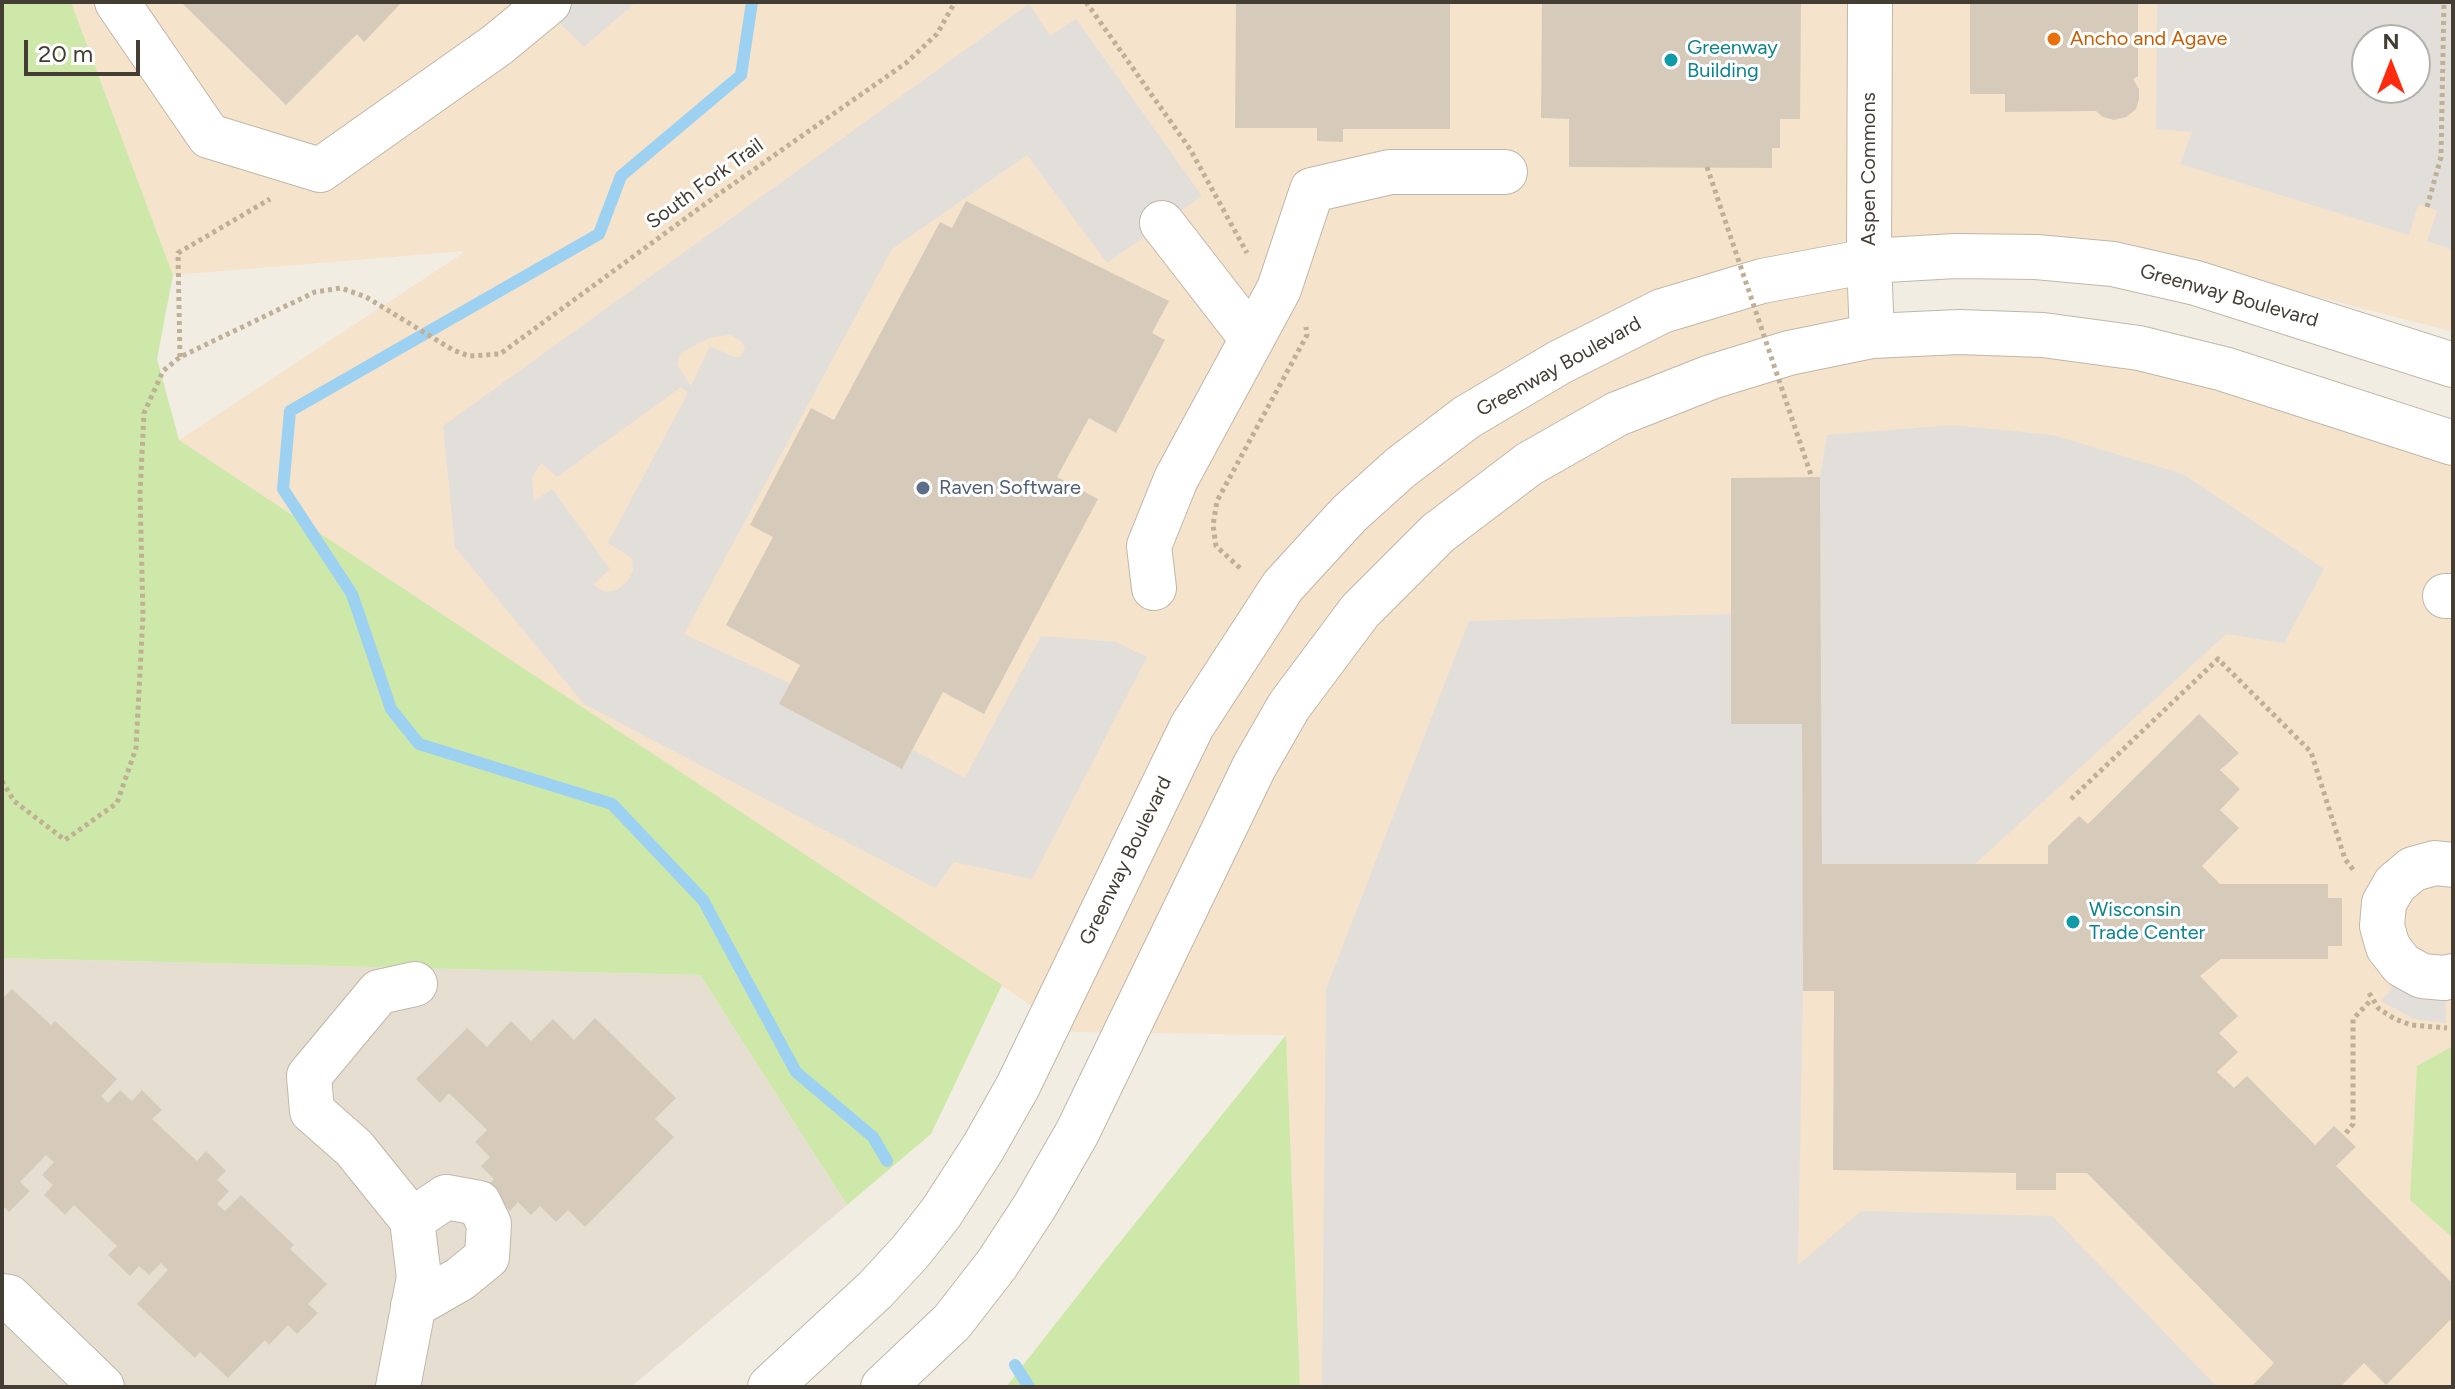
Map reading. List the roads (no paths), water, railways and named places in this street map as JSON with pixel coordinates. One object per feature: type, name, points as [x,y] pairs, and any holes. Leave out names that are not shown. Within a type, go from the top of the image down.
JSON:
[{"type":"street","points":[[117,2],[209,136],[320,170],[497,45],[549,2]]},
{"type":"street","name":"Aspen Commons","points":[[1870,2],[1869,261],[1872,336]]},
{"type":"street","points":[[1154,588],[1149,546],[1176,479],[1279,289],[1312,190],[1390,172],[1505,172]]},
{"type":"street","points":[[1162,223],[1252,339]]},
{"type":"street","name":"Greenway Boulevard","points":[[770,1387],[875,1290],[911,1251],[941,1213],[983,1148],[1018,1086],[1192,726],[1283,586],[1349,514],[1400,468],[1467,417],[1560,362],[1662,311],[1762,281],[1869,261],[1955,256],[2113,264],[2196,283],[2453,365]]},
{"type":"street","points":[[883,1387],[952,1322],[997,1264],[1035,1206],[1084,1119],[1254,767],[1289,706],[1360,611],[1438,533],[1529,464],[1617,414],[1711,377],[1776,357],[1872,336],[1959,332],[2043,335],[2139,348],[2224,369],[2453,443]]},
{"type":"street","points":[[2453,865],[2435,863],[2413,869],[2395,884],[2384,903],[2382,926],[2388,947],[2402,965],[2422,976],[2453,976]]},
{"type":"street","points":[[398,1387],[419,1277],[412,1220],[354,1148],[312,1111],[309,1076],[379,992],[415,984]]},
{"type":"street","points":[[412,1220],[446,1197],[479,1203],[489,1224],[487,1257],[460,1279],[413,1306]]},
{"type":"street","points":[[2,1296],[9,1297],[102,1387]]},
{"type":"waterway","points":[[752,2],[741,75],[621,176],[599,234],[290,411],[283,489],[352,594],[391,709],[419,744],[612,804],[703,900],[796,1072],[873,1137],[887,1161]]},
{"type":"waterway","points":[[1015,1365],[1029,1387]]},
{"type":"place","name":"Ancho and Agave","points":[[2054,39]]},
{"type":"place","name":"Greenway Building","points":[[1671,60]]},
{"type":"place","name":"Raven Software","points":[[923,488]]},
{"type":"place","name":"Wisconsin Trade Center","points":[[2073,922]]}]
